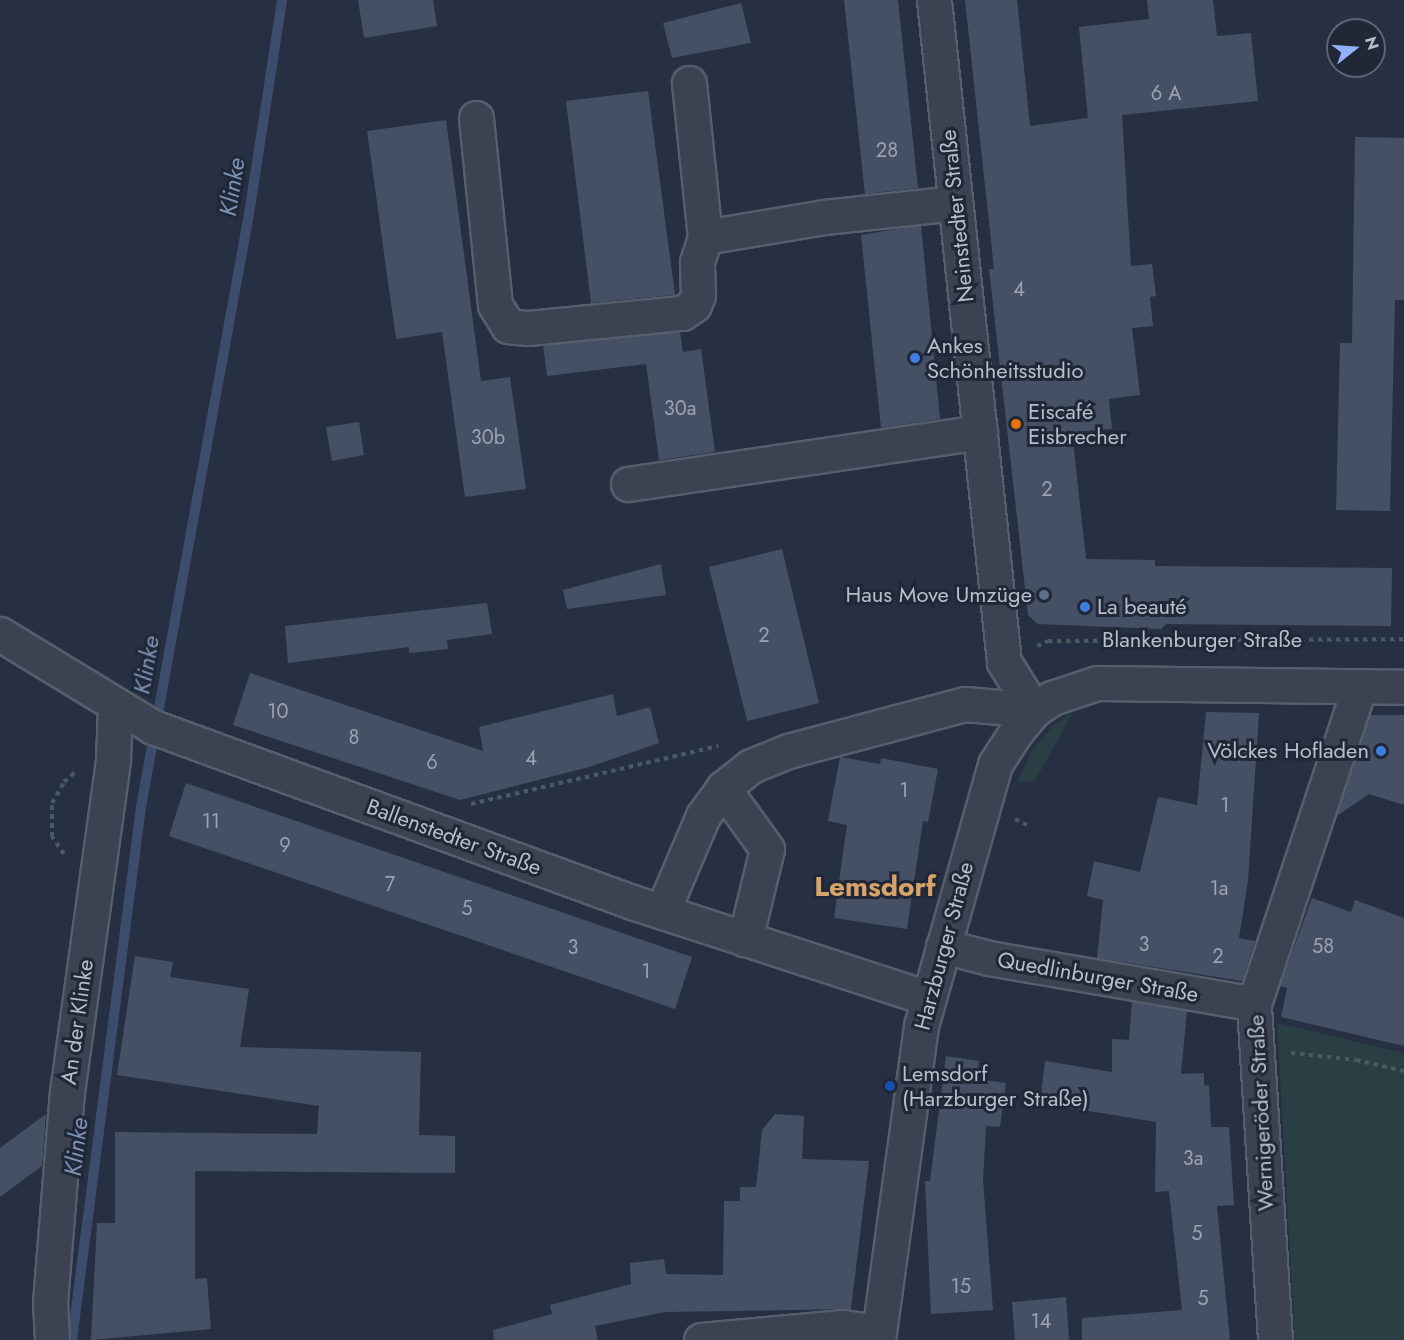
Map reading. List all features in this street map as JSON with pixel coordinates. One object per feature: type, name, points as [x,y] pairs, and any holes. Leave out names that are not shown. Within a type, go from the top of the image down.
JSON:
[{"type":"street","name":"Neinstedter Straße","points":[[934,0],[1004,662],[1034,710]]},
{"type":"street","points":[[476,118],[495,305],[508,326],[528,328],[682,312],[694,305],[698,295],[697,262],[705,237],[689,83]]},
{"type":"street","points":[[705,237],[824,217],[955,203]]},
{"type":"street","points":[[628,484],[980,432]]},
{"type":"street","name":"Ballenstedter Straße","points":[[0,634],[125,712],[170,733],[662,912],[927,998]]},
{"type":"street","name":"Blankenburger Straße","points":[[1034,710],[1062,693],[1108,682],[1404,687]]},
{"type":"street","name":"Wernigeröder Straße","points":[[1275,1340],[1254,1005],[1360,686]]},
{"type":"street","points":[[662,912],[689,841],[723,788],[744,770],[770,757],[965,704],[1034,710]]},
{"type":"street","name":"Harzburger Straße","points":[[879,1336],[910,1086],[927,998],[995,764],[1034,710]]},
{"type":"street","name":"An der Klinke","points":[[51,1336],[67,1092],[112,759],[125,712]]},
{"type":"street","points":[[723,788],[767,849],[745,939]]},
{"type":"street","name":"Quedlinburger Straße","points":[[943,946],[990,958],[1254,1005]]},
{"type":"street","points":[[701,1340],[843,1326],[879,1336]]},
{"type":"path","name":"Blankenburger Straße","points":[[1004,662],[1048,641],[1404,639]]},
{"type":"path","points":[[439,831],[451,809],[726,744]]},
{"type":"path","points":[[1255,1049],[1356,1060],[1404,1071]]},
{"type":"green space","points":[[1073,712],[1035,781],[1017,782],[1032,750],[1054,725]]},
{"type":"green space","points":[[1277,1023],[1404,1053],[1404,1340],[1295,1340]]},
{"type":"building","points":[[358,0],[433,0],[437,26],[364,38]]},
{"type":"building","points":[[844,0],[898,0],[918,188],[865,194]]},
{"type":"building","points":[[965,0],[1017,0],[1030,126],[1088,118],[1079,27],[1149,19],[1147,0],[1213,0],[1217,36],[1251,33],[1258,101],[1122,115],[1131,266],[1152,264],[1156,296],[1150,297],[1153,326],[1132,328],[1140,395],[1109,399],[1112,429],[1072,432],[1086,559],[1155,560],[1155,566],[1392,568],[1391,626],[1166,624],[1161,629],[1038,624],[1028,615],[989,269],[994,269]]},
{"type":"building","points":[[741,3],[751,43],[672,58],[663,23]]},
{"type":"building","points":[[648,91],[675,295],[591,303],[566,101]]},
{"type":"building","points":[[446,120],[481,381],[510,377],[526,489],[465,497],[442,332],[396,339],[367,131]]},
{"type":"building","points":[[1355,137],[1404,138],[1404,300],[1395,300],[1390,511],[1336,510],[1340,343],[1352,343]]},
{"type":"building","points":[[921,225],[940,419],[881,428],[861,235]]},
{"type":"building","points":[[680,332],[683,352],[701,349],[715,452],[659,460],[646,364],[547,376],[543,345]]},
{"type":"building","points":[[359,422],[364,455],[332,461],[326,427]]},
{"type":"building","points":[[782,549],[819,703],[747,721],[709,567]]},
{"type":"building","points":[[661,564],[666,595],[567,609],[563,590]]},
{"type":"building","points":[[487,603],[492,634],[447,640],[448,649],[409,653],[409,647],[288,663],[285,626]]},
{"type":"building","points":[[250,673],[483,751],[479,727],[613,694],[617,716],[650,707],[659,743],[589,767],[460,800],[233,725]]},
{"type":"building","points":[[1206,712],[1259,713],[1248,881],[1239,938],[1255,941],[1242,981],[1097,958],[1103,900],[1087,896],[1094,861],[1140,872],[1158,797],[1197,805]]},
{"type":"building","name":"Völckes Hofladen","points":[[1370,715],[1404,715],[1404,805],[1369,794],[1337,816]]},
{"type":"building","points":[[840,757],[880,764],[881,758],[938,769],[928,822],[923,821],[907,929],[834,918],[847,825],[828,821]]},
{"type":"building","points":[[186,783],[692,957],[675,1009],[169,836]]},
{"type":"building","points":[[1312,898],[1351,912],[1355,900],[1404,918],[1404,1046],[1281,1017],[1287,988],[1280,986]]},
{"type":"building","points":[[135,956],[173,962],[170,977],[249,989],[240,1047],[421,1052],[419,1135],[455,1136],[455,1173],[195,1171],[195,1279],[207,1278],[211,1329],[91,1340],[97,1223],[115,1223],[115,1132],[317,1134],[319,1106],[117,1075]]},
{"type":"building","points":[[1132,1002],[1187,1011],[1181,1074],[1204,1073],[1204,1086],[1209,1085],[1211,1127],[1229,1127],[1234,1205],[1217,1206],[1230,1340],[1082,1340],[1082,1318],[1182,1310],[1169,1191],[1155,1192],[1156,1122],[1040,1103],[1045,1061],[1112,1072],[1112,1039],[1129,1040]]},
{"type":"building","points":[[946,1056],[979,1061],[977,1079],[1006,1083],[1000,1127],[986,1126],[983,1180],[993,1310],[931,1314],[925,1181],[930,1181]]},
{"type":"building","points":[[46,1114],[42,1166],[0,1197],[0,1148]]},
{"type":"building","points":[[775,1114],[804,1116],[802,1159],[869,1161],[851,1309],[665,1312],[595,1326],[598,1340],[494,1340],[493,1330],[552,1314],[550,1305],[631,1284],[630,1263],[664,1259],[666,1274],[723,1275],[724,1201],[740,1201],[740,1187],[756,1187],[762,1130]]},
{"type":"building","points":[[1066,1297],[1069,1340],[1015,1340],[1012,1302]]},
{"type":"waterway","name":"Klinke","points":[[72,1340],[141,807],[249,214],[282,0]]},
{"type":"place","name":"Ankes Schönheitsstudio","points":[[915,358]]},
{"type":"place","name":"Eiscafé Eisbrecher","points":[[1016,424]]},
{"type":"place","name":"Haus Move Umzüge","points":[[1044,595]]},
{"type":"place","name":"La beauté","points":[[1085,607]]},
{"type":"place","name":"Völckes Hofladen","points":[[1381,751]]},
{"type":"place","name":"Lemsdorf (Harzburger Straße)","points":[[890,1086]]},
{"type":"district","name":"Lemsdorf","points":[[875,887]]}]
